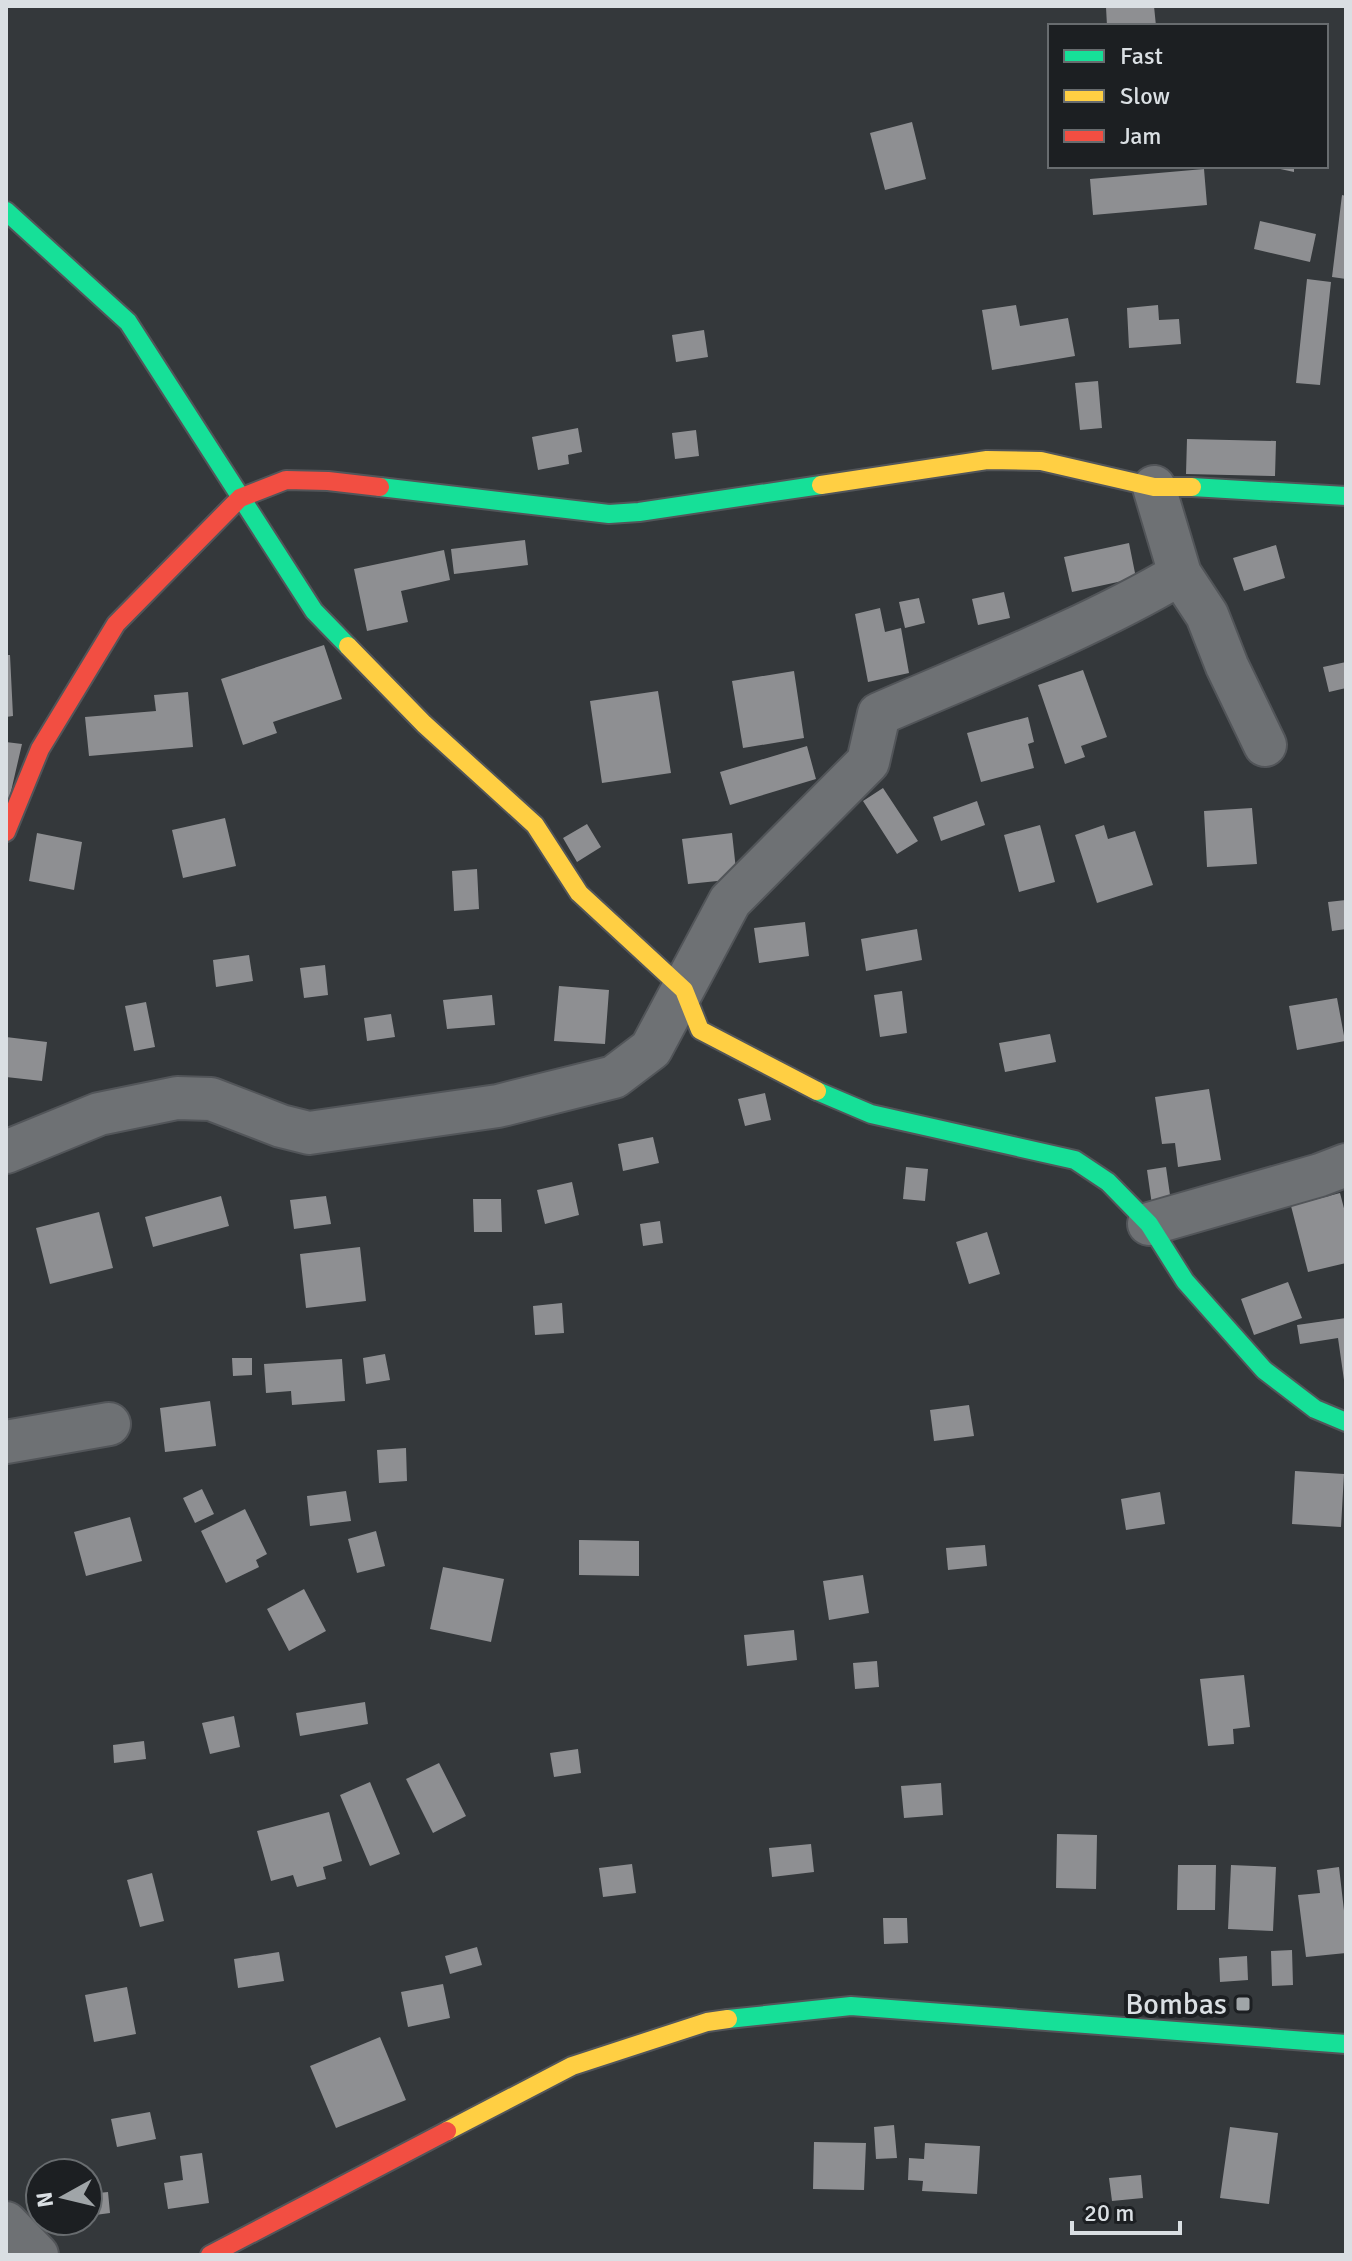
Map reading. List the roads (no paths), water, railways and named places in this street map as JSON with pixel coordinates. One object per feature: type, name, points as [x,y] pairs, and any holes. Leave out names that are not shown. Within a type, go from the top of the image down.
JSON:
[{"type":"street","points":[[6,211],[128,322],[314,611],[424,724],[535,825],[579,893],[684,990],[700,1030],[793,1080],[871,1114],[1075,1160],[1108,1182],[1149,1224],[1185,1281],[1264,1370],[1315,1409],[1346,1422]]},
{"type":"street","points":[[6,832],[40,749],[116,624],[240,498],[286,480],[328,481],[609,514],[987,460],[1041,461],[1154,487],[1346,496]]},
{"type":"street","points":[[1154,487],[1180,574],[1207,615],[1227,666],[1265,745]]},
{"type":"street","points":[[6,1152],[99,1114],[177,1098],[211,1099],[281,1126],[309,1133],[498,1106],[614,1077],[651,1049],[730,901],[868,762],[879,714],[1142,596],[1180,574]]},
{"type":"street","points":[[1149,1224],[1346,1165]]},
{"type":"street","points":[[6,1442],[109,1424]]},
{"type":"street","points":[[210,2255],[572,2066],[707,2022],[766,2013],[851,2006],[1346,2044]]},
{"type":"street","points":[[6,2223],[37,2255]]},
{"type":"place","name":"Bombas","points":[[1243,2004]]}]
